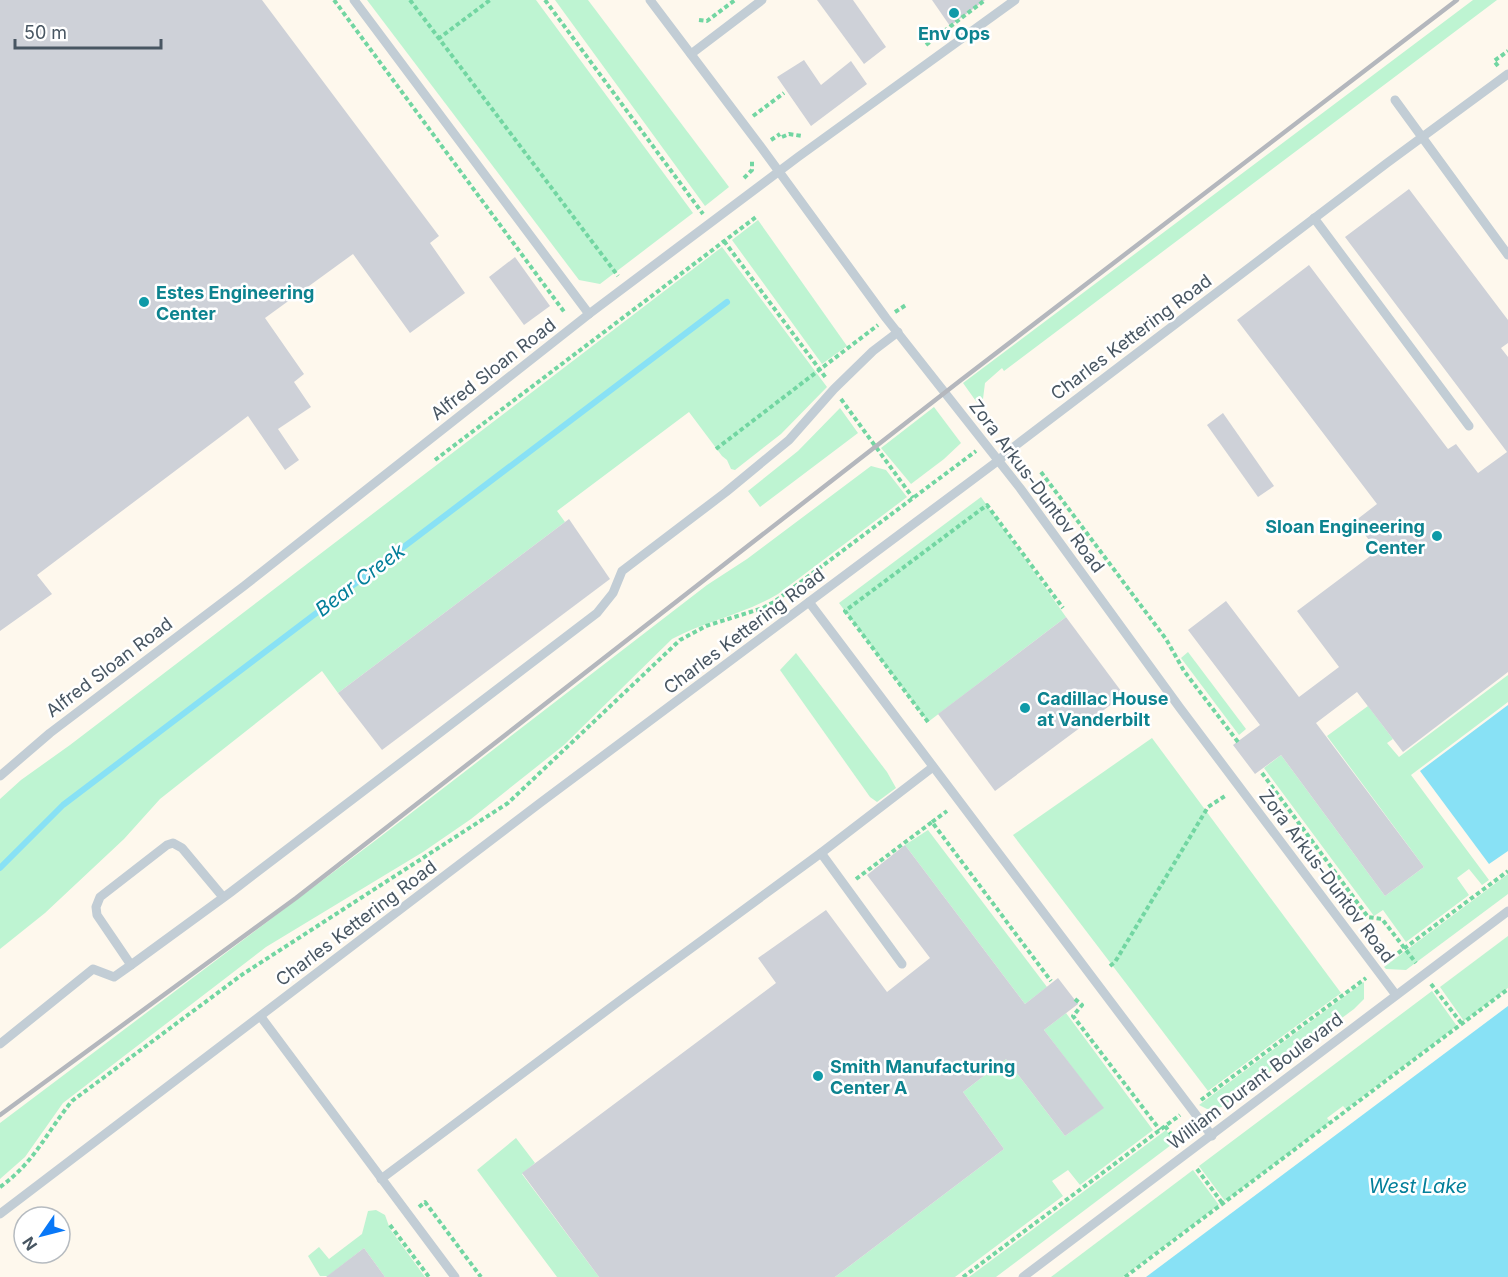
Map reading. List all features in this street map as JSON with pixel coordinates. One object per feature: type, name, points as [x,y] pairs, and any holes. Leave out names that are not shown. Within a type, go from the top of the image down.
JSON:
[{"type":"lane","points":[[354,0],[588,314]]},
{"type":"lane","name":"Zora Arkus-Duntov Road","points":[[650,0],[780,172],[886,318],[999,460],[1180,708],[1396,994]]},
{"type":"lane","points":[[691,54],[762,0]]},
{"type":"lane","name":"Alfred Sloan Road","points":[[0,776],[50,733],[244,586],[588,314],[1015,0]]},
{"type":"lane","name":"Charles Kettering Road","points":[[0,1214],[342,953],[999,460],[1314,218],[1508,74]]},
{"type":"lane","points":[[1395,100],[1508,255]]},
{"type":"lane","points":[[1314,218],[1469,426]]},
{"type":"lane","points":[[0,1044],[93,969],[114,977],[131,965],[597,613],[613,593],[622,571],[726,492],[789,440],[834,389],[873,351],[898,332]]},
{"type":"lane","points":[[809,602],[1212,1136]]},
{"type":"lane","points":[[381,1179],[821,853],[933,767]]},
{"type":"lane","points":[[131,965],[97,915],[96,907],[100,897],[167,845],[173,843],[183,848],[223,897]]},
{"type":"lane","points":[[821,853],[902,964]]},
{"type":"lane","name":"William Durant Boulevard","points":[[1023,1277],[1508,911]]},
{"type":"lane","points":[[261,1017],[455,1277]]},
{"type":"path","points":[[334,0],[565,313]]},
{"type":"path","points":[[410,0],[617,277]]},
{"type":"path","points":[[438,39],[490,0]]},
{"type":"path","points":[[545,0],[704,214]]},
{"type":"path","points":[[699,20],[707,21],[735,0]]},
{"type":"path","points":[[743,123],[784,93]]},
{"type":"path","points":[[435,460],[756,217]]},
{"type":"path","points":[[723,241],[913,498]]},
{"type":"path","points":[[716,449],[906,305]]},
{"type":"path","points":[[0,1187],[34,1156],[72,1101],[243,974],[508,802],[680,640],[706,626],[774,602],[986,444]]},
{"type":"path","points":[[1041,472],[1166,639],[1184,670],[1238,742]]},
{"type":"path","points":[[928,722],[845,611],[987,505],[1063,608]]},
{"type":"path","points":[[1262,773],[1368,917],[1382,919],[1462,1024]]},
{"type":"path","points":[[1110,966],[1115,962],[1208,807],[1225,796]]},
{"type":"path","points":[[852,881],[947,811]]},
{"type":"path","points":[[932,822],[1051,981]]},
{"type":"path","points":[[963,1277],[1508,871]]},
{"type":"path","points":[[1125,1277],[1508,989]]},
{"type":"path","points":[[1075,999],[1082,1005],[1073,1016],[1160,1130]]},
{"type":"path","points":[[1165,1126],[1177,1142]]},
{"type":"path","points":[[1197,1169],[1223,1204]]},
{"type":"path","points":[[408,1215],[425,1202],[481,1277]]},
{"type":"path","points":[[390,1226],[429,1277]]},
{"type":"shaded area","points":[[0,0],[1508,0],[1508,1277],[0,1277]]},
{"type":"green space","points":[[367,0],[536,0],[693,213],[600,284],[579,280]]},
{"type":"green space","points":[[555,0],[588,0],[729,187],[705,206]]},
{"type":"green space","points":[[1473,0],[1497,0],[1004,371],[1002,368],[985,383],[983,399],[978,404],[963,383]]},
{"type":"green space","points":[[758,220],[847,346],[822,364],[732,240]]},
{"type":"green space","points":[[722,247],[827,387],[781,434],[735,470],[731,469],[727,460],[689,412],[557,511],[565,522],[338,693],[322,671],[160,799],[124,839],[45,913],[0,949],[0,799],[21,780]]},
{"type":"green space","points":[[934,407],[961,443],[911,484],[881,448]]},
{"type":"green space","points":[[840,408],[858,433],[760,507],[748,491],[798,451]]},
{"type":"green space","points":[[871,466],[886,470],[907,497],[778,594],[752,607],[672,639],[564,745],[471,819],[423,852],[266,947],[63,1103],[25,1157],[0,1179],[0,1123],[380,837],[707,585],[747,559]]},
{"type":"green space","points":[[981,497],[1066,617],[928,722],[839,603]]},
{"type":"green space","points":[[1188,652],[1246,729],[1239,735],[1181,658]]},
{"type":"green space","points":[[796,653],[887,772],[896,788],[877,802],[870,797],[780,670]]},
{"type":"green space","points":[[1508,675],[1508,702],[1411,775],[1489,880],[1482,885],[1469,869],[1457,878],[1469,895],[1406,942],[1383,910],[1374,916],[1264,768],[1281,755],[1385,896],[1424,867],[1327,736],[1368,706],[1393,739],[1387,743],[1399,757]]},
{"type":"green space","points":[[1152,738],[1341,993],[1208,1091],[1013,835]]},
{"type":"green space","points":[[928,830],[1047,987],[1025,1004],[905,845]]},
{"type":"green space","points":[[1508,874],[1508,894],[1406,970],[1384,967]]},
{"type":"green space","points":[[1508,936],[1508,988],[1464,1021],[1440,987]]},
{"type":"green space","points":[[1364,982],[1364,999],[1354,1009],[1222,1107],[1207,1109],[1199,1105]]},
{"type":"green space","points":[[1432,991],[1457,1026],[1346,1109],[1343,1106],[1327,1118],[1330,1122],[1225,1201],[1199,1166]]},
{"type":"green space","points":[[1066,1013],[1153,1130],[1080,1185],[1068,1170],[1052,1181],[1063,1196],[955,1277],[835,1277],[1004,1149],[963,1092],[1006,1059],[1065,1136],[1103,1108],[1044,1030]]},
{"type":"green space","points":[[1166,1130],[1175,1142],[996,1277],[969,1277]]},
{"type":"green space","points":[[516,1138],[535,1163],[522,1174],[599,1277],[557,1277],[477,1170]]},
{"type":"green space","points":[[1193,1170],[1219,1205],[1123,1277],[1051,1277]]},
{"type":"green space","points":[[376,1210],[385,1215],[390,1229],[425,1277],[385,1277],[364,1248],[328,1276],[320,1276],[308,1256],[319,1247],[329,1259],[362,1234],[368,1211]]},
{"type":"water","points":[[1508,705],[1508,851],[1489,864],[1420,771]]},
{"type":"water","name":"West Lake","points":[[1508,1006],[1508,1277],[1146,1277]]},
{"type":"building","name":"Estes Engineering Center","points":[[0,0],[262,0],[439,236],[430,243],[465,293],[410,333],[353,254],[265,318],[304,374],[294,382],[311,407],[278,429],[299,460],[285,470],[248,416],[37,575],[52,594],[0,631]]},
{"type":"building","points":[[817,0],[853,0],[886,47],[864,64]]},
{"type":"building","name":"Env Ops","points":[[932,0],[985,0],[950,26]]},
{"type":"building","points":[[804,60],[821,85],[851,61],[867,84],[811,126],[777,77]]},
{"type":"building","name":"Sloan Engineering Center","points":[[1409,189],[1508,320],[1508,343],[1501,348],[1508,357],[1508,672],[1403,752],[1357,692],[1316,723],[1424,867],[1385,896],[1281,755],[1255,774],[1233,745],[1260,725],[1188,630],[1226,601],[1299,697],[1339,667],[1297,611],[1377,551],[1355,521],[1377,504],[1237,320],[1309,265],[1448,449],[1456,444],[1478,473],[1507,452],[1345,237]]},
{"type":"building","points":[[515,257],[550,306],[524,325],[489,277]]},
{"type":"building","points":[[1223,413],[1274,486],[1258,497],[1207,425]]},
{"type":"building","points":[[569,519],[610,579],[382,750],[338,693]]},
{"type":"building","name":"Cadillac House at Vanderbilt","points":[[1066,617],[1124,695],[995,791],[938,714]]},
{"type":"building","name":"Smith Manufacturing Center A","points":[[905,845],[1025,1004],[1058,978],[1078,1004],[1044,1030],[1104,1108],[1065,1136],[1006,1059],[963,1092],[1004,1149],[835,1277],[599,1277],[522,1173],[776,983],[758,958],[826,910],[887,992],[930,958],[867,875]]},
{"type":"building","points":[[364,1248],[385,1277],[326,1277]]},
{"type":"waterway","name":"Bear Creek","points":[[0,868],[63,805],[727,302]]},
{"type":"railway","points":[[0,1115],[296,898],[961,380],[1457,0]]},
{"type":"place","name":"Env Ops","points":[[954,13]]},
{"type":"place","name":"Estes Engineering Center","points":[[144,302]]},
{"type":"place","name":"Sloan Engineering Center","points":[[1437,536]]},
{"type":"place","name":"Cadillac House at Vanderbilt","points":[[1025,708]]},
{"type":"place","name":"Smith Manufacturing Center A","points":[[818,1076]]}]
